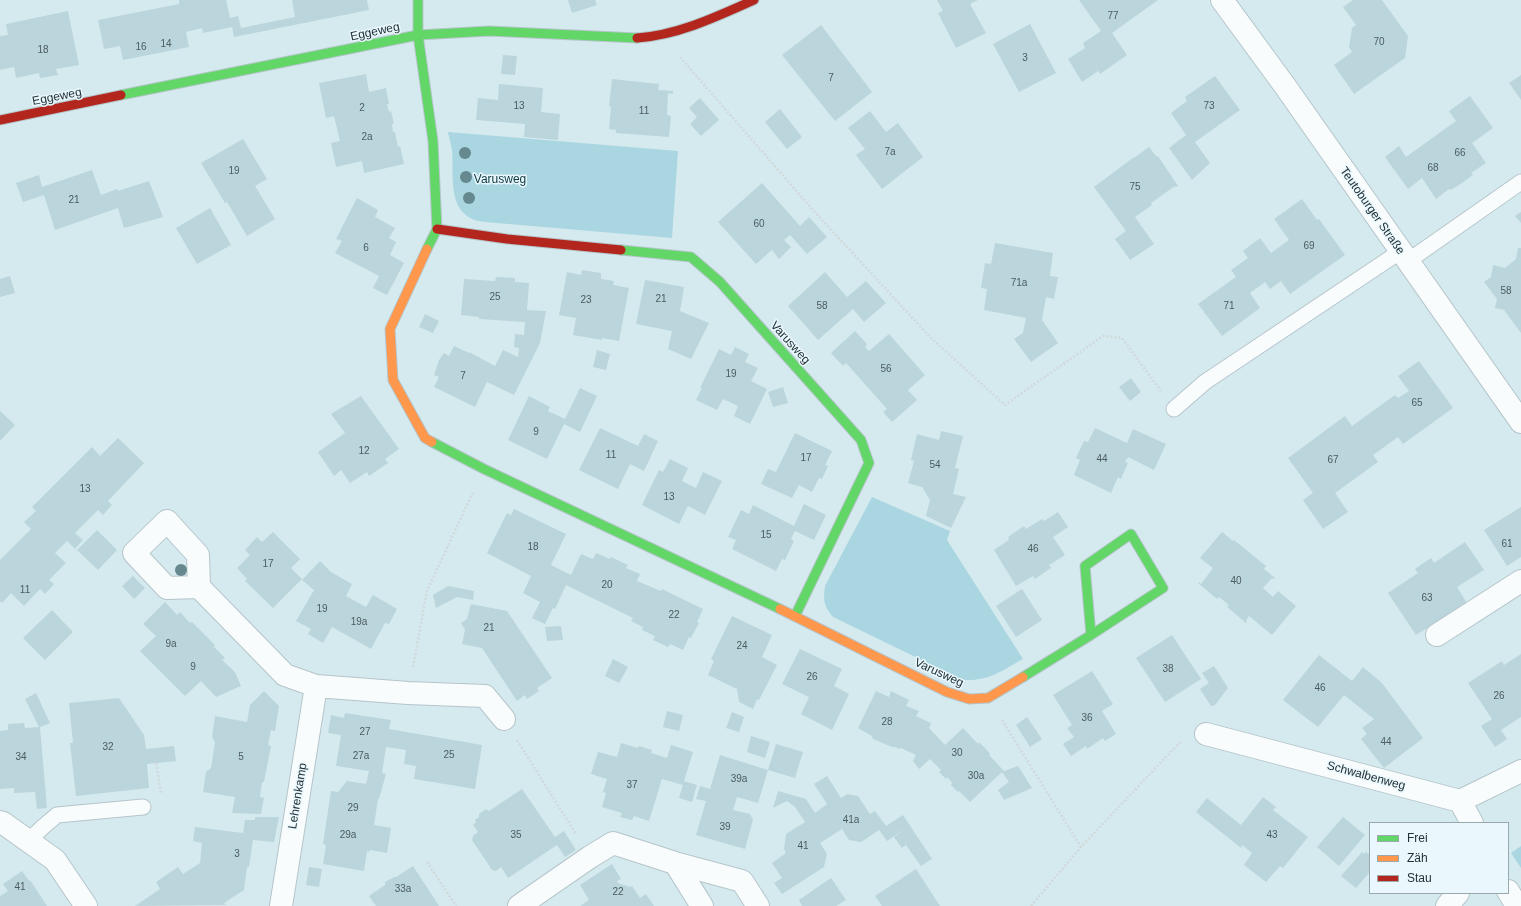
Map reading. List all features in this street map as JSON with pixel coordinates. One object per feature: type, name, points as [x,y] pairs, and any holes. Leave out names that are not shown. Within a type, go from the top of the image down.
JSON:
[{"type":"street","name":"Varusweg","points":[[418,0],[418,36],[433,141],[438,229],[390,329],[393,380],[425,438],[484,469],[795,616],[947,692],[969,699],[988,698],[1092,635],[1163,588],[1130,534],[1085,566],[1092,635]]},
{"type":"street","name":"Eggeweg","points":[[0,120],[418,36],[489,31],[638,38],[670,33],[710,20],[754,0]]},
{"type":"street","name":"Teutoburger Straße","points":[[1222,0],[1521,422]]},
{"type":"street","name":"Varusweg","points":[[438,229],[507,239],[691,257],[720,282],[861,440],[869,463],[795,616]]},
{"type":"street","points":[[1437,635],[1521,580]]},
{"type":"street","points":[[199,587],[285,675],[316,686],[408,694],[485,696],[504,720]]},
{"type":"street","name":"Lehrenkamp","points":[[281,906],[316,686]]},
{"type":"street","name":"Schwalbenweg","points":[[1206,734],[1460,800]]},
{"type":"street","points":[[1471,822],[1460,800],[1521,771]]},
{"type":"street","points":[[0,822],[55,860],[86,906]]},
{"type":"street","points":[[519,906],[613,843],[675,863],[742,881],[758,906]]},
{"type":"street","points":[[675,863],[702,906]]},
{"type":"street","points":[[1509,893],[1517,906]]},
{"type":"street","points":[[1447,906],[1457,894]]},
{"type":"lane","points":[[1174,409],[1205,382],[1521,182]]},
{"type":"lane","points":[[28,841],[57,815],[144,807]]},
{"type":"path","points":[[677,52],[812,209],[925,331],[1005,405],[1103,336],[1122,338],[1174,409]]},
{"type":"path","points":[[408,694],[427,592],[484,469]]},
{"type":"path","points":[[988,698],[1081,847]]},
{"type":"path","points":[[504,720],[590,857]]},
{"type":"path","points":[[1031,906],[1081,847],[1184,738],[1206,734]]},
{"type":"path","points":[[427,862],[456,906]]},
{"type":"green space","points":[[448,132],[678,151],[672,238],[485,222],[472,219],[464,214],[455,198],[453,189],[452,150]]},
{"type":"green space","points":[[872,497],[950,531],[947,540],[1023,659],[988,677],[963,680],[833,617],[825,603],[825,586]]},
{"type":"green space","points":[[1521,846],[1521,868],[1511,853]]},
{"type":"building","points":[[179,0],[226,0],[230,18],[238,16],[241,28],[295,17],[292,0],[367,0],[369,10],[234,37],[232,27],[203,33],[202,28],[186,32],[189,47],[123,60],[120,46],[104,49],[98,20],[179,4]]},
{"type":"building","points":[[568,0],[595,0],[597,5],[572,13]]},
{"type":"building","points":[[937,0],[978,0],[970,4],[986,33],[956,48],[938,13],[943,11]]},
{"type":"building","points":[[1079,0],[1158,0],[1112,33],[1127,55],[1100,74],[1091,59],[1098,71],[1082,82],[1068,59],[1085,48],[1083,43],[1101,31]]},
{"type":"building","points":[[1353,0],[1382,0],[1408,36],[1405,58],[1354,94],[1334,65],[1352,52],[1349,47],[1352,28],[1356,25],[1343,7]]},
{"type":"building","points":[[68,11],[79,65],[56,69],[58,75],[40,78],[39,73],[16,78],[14,67],[0,70],[0,36],[8,35],[6,24]]},
{"type":"building","points":[[1030,24],[1056,73],[1019,92],[993,44]]},
{"type":"building","points":[[821,25],[872,92],[835,121],[782,55]]},
{"type":"building","points":[[503,55],[517,56],[515,75],[501,74]]},
{"type":"building","points":[[366,74],[369,92],[386,88],[389,104],[387,104],[389,112],[391,111],[394,124],[392,124],[393,132],[395,132],[398,147],[400,146],[404,164],[364,173],[362,161],[336,167],[331,143],[340,141],[334,116],[326,118],[319,83]]},
{"type":"building","points":[[1521,75],[1521,100],[1509,83]]},
{"type":"building","points":[[1215,76],[1240,110],[1195,142],[1210,163],[1192,180],[1169,148],[1186,135],[1171,113],[1187,101],[1185,97]]},
{"type":"building","points":[[612,79],[659,84],[658,90],[673,91],[673,94],[668,93],[667,115],[671,116],[669,137],[616,133],[616,130],[609,129],[611,106],[609,106]]},
{"type":"building","points":[[499,84],[543,88],[541,112],[560,114],[558,140],[524,137],[525,124],[476,120],[478,98],[498,100]]},
{"type":"building","points":[[1470,96],[1493,128],[1472,143],[1486,163],[1471,173],[1473,175],[1462,183],[1451,190],[1449,189],[1436,199],[1422,178],[1408,189],[1385,157],[1399,146],[1406,157],[1456,121],[1449,111]]},
{"type":"building","points":[[700,98],[719,120],[701,136],[690,124],[697,117],[689,108]]},
{"type":"building","points":[[780,109],[802,137],[787,149],[765,122]]},
{"type":"building","points":[[870,111],[886,132],[898,123],[923,157],[882,189],[856,155],[865,149],[848,128]]},
{"type":"building","points":[[243,139],[267,179],[255,186],[275,219],[247,236],[227,202],[225,203],[201,163]]},
{"type":"building","points":[[1149,147],[1157,157],[1158,156],[1178,186],[1175,186],[1151,203],[1152,205],[1135,217],[1154,244],[1130,260],[1115,239],[1126,231],[1094,187]]},
{"type":"building","points":[[92,170],[101,195],[117,189],[118,191],[149,181],[163,217],[124,228],[118,208],[55,230],[44,195],[23,202],[16,183],[39,175],[42,187]]},
{"type":"building","points":[[762,183],[800,226],[809,217],[827,237],[807,254],[790,235],[784,240],[791,247],[779,259],[772,250],[756,264],[718,222]]},
{"type":"building","points":[[357,198],[378,210],[375,217],[395,228],[389,238],[396,242],[390,255],[404,263],[387,295],[373,288],[379,276],[335,253],[342,241],[336,239]]},
{"type":"building","points":[[1302,199],[1317,220],[1319,219],[1345,255],[1290,294],[1281,281],[1270,289],[1265,282],[1250,293],[1260,308],[1222,336],[1198,304],[1236,277],[1231,270],[1248,258],[1243,251],[1260,238],[1271,253],[1289,240],[1274,219]]},
{"type":"building","points":[[210,208],[231,245],[197,264],[176,228]]},
{"type":"building","points":[[1521,212],[1521,223],[1515,216]]},
{"type":"building","points":[[995,243],[1053,253],[1050,276],[1058,277],[1054,299],[1046,297],[1042,320],[1058,343],[1031,362],[1014,339],[1023,333],[1026,318],[984,310],[987,289],[981,288],[985,263],[991,264]]},
{"type":"building","points":[[1518,248],[1521,248],[1521,333],[1504,310],[1495,308],[1497,299],[1484,282],[1491,277],[1493,265],[1505,268],[1516,259]]},
{"type":"building","points":[[582,270],[601,273],[601,279],[614,281],[613,285],[629,288],[619,341],[602,338],[602,340],[573,335],[576,318],[559,315],[567,272],[581,275]]},
{"type":"building","points":[[825,272],[847,297],[866,281],[886,303],[864,322],[853,309],[818,340],[788,306]]},
{"type":"building","points":[[10,276],[15,293],[0,297],[0,279]]},
{"type":"building","points":[[496,277],[515,278],[515,282],[529,283],[527,310],[546,311],[540,343],[514,395],[487,382],[475,407],[434,387],[439,377],[434,375],[439,360],[444,353],[449,356],[454,346],[495,366],[503,350],[518,357],[519,348],[514,347],[515,334],[524,335],[525,322],[479,319],[479,317],[461,315],[464,279],[495,281]]},
{"type":"building","points":[[645,280],[684,287],[680,311],[709,323],[691,359],[668,349],[672,331],[636,324]]},
{"type":"building","points":[[425,314],[439,321],[433,333],[419,327]]},
{"type":"building","points":[[855,331],[867,344],[865,347],[869,351],[889,334],[925,375],[908,390],[917,400],[892,422],[883,412],[887,409],[846,363],[843,366],[831,353]]},
{"type":"building","points":[[735,347],[749,354],[745,362],[758,368],[751,381],[767,389],[750,424],[734,416],[738,406],[723,399],[717,410],[696,400],[702,388],[700,388],[719,349],[731,355]]},
{"type":"building","points":[[597,350],[610,354],[606,370],[593,367]]},
{"type":"building","points":[[1419,361],[1453,408],[1403,444],[1398,437],[1373,455],[1378,462],[1335,493],[1348,512],[1323,529],[1303,500],[1313,493],[1288,458],[1345,416],[1352,426],[1395,395],[1398,398],[1409,391],[1398,376]]},
{"type":"building","points":[[1131,378],[1141,392],[1130,401],[1119,387]]},
{"type":"building","points":[[783,387],[788,403],[773,407],[768,392]]},
{"type":"building","points":[[580,388],[597,396],[580,432],[564,424],[547,459],[508,440],[529,396],[550,407],[548,411],[565,419]]},
{"type":"building","points":[[361,396],[399,449],[385,459],[388,463],[369,476],[367,472],[350,483],[341,470],[334,476],[318,452],[345,433],[331,414]]},
{"type":"building","points":[[0,411],[15,425],[0,441]]},
{"type":"building","points":[[600,428],[638,446],[644,434],[658,441],[644,471],[630,464],[618,489],[579,470]]},
{"type":"building","points":[[1095,428],[1127,443],[1133,429],[1166,444],[1154,470],[1128,457],[1125,462],[1128,463],[1121,479],[1118,477],[1111,493],[1074,475],[1080,460],[1076,458],[1084,441],[1088,442]]},
{"type":"building","points":[[941,431],[963,436],[955,468],[959,469],[953,494],[966,497],[951,528],[926,516],[930,500],[922,487],[908,483],[914,461],[911,460],[917,434],[939,440]]},
{"type":"building","points":[[795,433],[832,451],[825,465],[828,466],[822,479],[819,478],[812,492],[799,485],[792,498],[761,484],[768,469],[776,472]]},
{"type":"building","points":[[118,438],[144,463],[108,501],[112,505],[103,515],[98,510],[75,533],[83,540],[75,549],[67,541],[55,553],[66,563],[49,580],[54,584],[45,594],[40,589],[24,606],[11,593],[2,603],[0,601],[0,560],[31,529],[24,522],[36,511],[32,507],[92,447],[100,456]]},
{"type":"building","points":[[670,459],[688,468],[682,481],[696,488],[703,472],[722,481],[705,515],[688,506],[679,524],[642,505],[659,470],[663,472]]},
{"type":"building","points":[[804,504],[826,515],[814,540],[795,531],[791,539],[794,541],[785,560],[782,559],[776,571],[732,549],[736,540],[728,537],[741,510],[749,514],[753,505],[794,526]]},
{"type":"building","points":[[1521,507],[1521,557],[1507,566],[1484,530]]},
{"type":"building","points":[[514,509],[566,534],[551,565],[571,575],[581,554],[593,559],[596,553],[610,559],[611,557],[628,565],[626,568],[640,574],[637,581],[661,591],[662,589],[703,609],[697,622],[699,623],[691,638],[689,637],[683,650],[670,644],[668,647],[653,640],[655,636],[642,630],[643,627],[631,621],[633,618],[566,585],[555,609],[553,608],[545,624],[532,618],[540,602],[523,593],[531,576],[487,553],[507,513],[511,515]]},
{"type":"building","points":[[1058,512],[1068,527],[1053,537],[1065,555],[1049,565],[1051,568],[1035,579],[1033,576],[1016,586],[994,550],[1009,540],[1008,537],[1024,526],[1026,529],[1042,519],[1044,521]]},
{"type":"building","points":[[97,530],[117,550],[98,570],[77,550]]},
{"type":"building","points":[[273,532],[300,559],[291,568],[302,579],[273,608],[245,581],[247,579],[237,568],[250,555],[245,550],[257,537],[262,542]]},
{"type":"building","points":[[1222,532],[1266,566],[1264,569],[1275,578],[1272,578],[1263,588],[1273,597],[1278,591],[1296,606],[1272,635],[1249,616],[1246,623],[1227,607],[1229,605],[1219,597],[1217,599],[1198,583],[1199,582],[1201,584],[1213,568],[1200,558]]},
{"type":"building","points":[[1465,542],[1484,570],[1457,587],[1467,603],[1416,635],[1388,593],[1418,573],[1415,569],[1431,558],[1434,563]]},
{"type":"building","points":[[320,561],[331,572],[352,584],[346,596],[366,607],[373,595],[397,609],[389,624],[385,623],[371,649],[332,627],[323,643],[308,634],[311,629],[296,621],[314,590],[302,580]]},
{"type":"building","points":[[133,576],[145,588],[134,599],[122,586]]},
{"type":"building","points":[[448,586],[474,591],[473,600],[457,597],[436,608],[433,595]]},
{"type":"building","points":[[1022,589],[1042,620],[1016,637],[996,606]]},
{"type":"building","points":[[165,602],[177,615],[180,612],[190,623],[192,622],[215,645],[214,647],[225,658],[222,660],[235,672],[241,686],[216,697],[201,681],[185,696],[140,651],[156,636],[143,624]]},
{"type":"building","points":[[471,604],[507,611],[552,678],[537,688],[539,691],[527,699],[525,695],[517,701],[482,648],[462,644],[465,630],[461,623],[467,619]]},
{"type":"building","points":[[52,610],[73,632],[45,660],[23,638]]},
{"type":"building","points":[[732,616],[772,635],[762,657],[777,665],[759,700],[757,699],[753,709],[739,702],[737,689],[708,675],[714,661],[711,659]]},
{"type":"building","points":[[561,626],[563,640],[547,641],[545,627]]},
{"type":"building","points":[[1172,635],[1201,679],[1165,702],[1136,658]]},
{"type":"building","points":[[800,649],[842,669],[834,686],[849,694],[832,730],[801,714],[809,697],[782,684]]},
{"type":"building","points":[[1521,654],[1521,717],[1501,730],[1507,739],[1495,747],[1481,726],[1492,719],[1468,683],[1502,661],[1504,665]]},
{"type":"building","points":[[1319,655],[1352,681],[1363,667],[1382,683],[1423,738],[1384,768],[1361,739],[1367,734],[1362,728],[1374,719],[1344,695],[1318,727],[1283,700]]},
{"type":"building","points":[[613,659],[628,667],[619,683],[605,676]]},
{"type":"building","points":[[1214,666],[1228,688],[1215,705],[1211,706],[1200,689],[1209,683],[1202,673]]},
{"type":"building","points":[[1092,671],[1113,704],[1102,711],[1116,734],[1105,741],[1103,738],[1087,749],[1086,746],[1071,756],[1063,744],[1074,737],[1067,728],[1072,725],[1053,695]]},
{"type":"building","points":[[264,691],[279,706],[275,731],[271,730],[268,745],[271,746],[264,782],[262,782],[260,797],[264,798],[261,814],[232,813],[235,797],[203,792],[206,772],[211,768],[215,742],[212,737],[215,716],[247,722],[250,705]]},
{"type":"building","points":[[876,691],[889,697],[891,691],[909,700],[906,706],[919,711],[916,716],[931,723],[929,728],[945,745],[963,728],[978,744],[979,742],[985,748],[990,754],[989,755],[1004,771],[1018,766],[1032,788],[1004,800],[998,790],[1009,782],[1002,772],[970,802],[951,785],[952,783],[950,780],[947,777],[946,779],[939,772],[941,770],[930,759],[919,769],[913,761],[916,755],[901,748],[892,747],[873,739],[872,736],[858,728]]},
{"type":"building","points":[[36,693],[50,723],[40,727],[47,808],[37,809],[35,792],[14,793],[14,788],[0,789],[0,731],[8,730],[8,724],[24,723],[25,728],[39,727],[25,699]]},
{"type":"building","points":[[119,698],[144,735],[146,749],[174,746],[176,761],[147,764],[149,788],[76,796],[70,743],[73,743],[69,703]]},
{"type":"building","points":[[667,711],[683,715],[679,731],[663,727]]},
{"type":"building","points":[[732,712],[744,717],[739,732],[726,728]]},
{"type":"building","points":[[345,713],[391,720],[389,729],[482,745],[475,789],[414,779],[416,766],[404,764],[406,750],[386,747],[382,773],[386,774],[378,799],[374,825],[391,828],[387,853],[370,850],[369,852],[367,851],[364,871],[323,864],[326,845],[323,844],[331,791],[338,792],[347,781],[366,784],[369,771],[336,766],[341,735],[328,733],[331,715],[344,718]]},
{"type":"building","points":[[1027,717],[1042,739],[1030,747],[1016,725]]},
{"type":"building","points":[[751,736],[770,742],[765,758],[747,752]]},
{"type":"building","points":[[621,743],[652,750],[651,753],[667,758],[671,745],[693,752],[684,781],[697,785],[692,802],[679,798],[683,785],[662,779],[649,821],[634,816],[632,820],[620,817],[622,813],[602,807],[606,793],[603,792],[607,779],[591,774],[598,752],[617,757]]},
{"type":"building","points":[[776,744],[803,752],[795,778],[768,770]]},
{"type":"building","points":[[720,755],[768,770],[758,803],[737,797],[733,810],[750,814],[753,820],[745,849],[696,835],[706,801],[696,799],[700,786],[710,789]]},
{"type":"building","points":[[827,776],[841,798],[847,794],[858,796],[870,814],[875,811],[886,826],[903,815],[932,859],[921,866],[906,845],[902,848],[894,837],[906,828],[887,841],[879,830],[861,842],[849,840],[842,829],[820,843],[827,854],[824,867],[782,894],[774,883],[782,878],[772,863],[786,853],[784,849],[786,834],[805,822],[795,807],[787,801],[773,808],[778,791],[806,799],[815,813],[827,804],[814,784]]},
{"type":"building","points":[[522,789],[555,837],[564,831],[576,850],[565,857],[557,845],[508,878],[501,867],[496,871],[492,870],[472,840],[473,836],[478,832],[473,825],[476,822],[475,820],[479,817],[479,814],[486,809],[489,811]]},
{"type":"building","points":[[1263,797],[1276,807],[1273,810],[1308,837],[1283,868],[1280,866],[1266,882],[1244,865],[1252,853],[1242,845],[1241,848],[1196,812],[1207,798],[1241,825]]},
{"type":"building","points":[[255,817],[279,817],[274,842],[253,840],[244,890],[224,903],[226,905],[135,906],[160,889],[156,882],[178,867],[183,874],[200,863],[202,843],[193,841],[195,827],[243,833],[245,820],[255,820]]},
{"type":"building","points":[[1343,817],[1365,835],[1339,866],[1317,847]]},
{"type":"building","points":[[1362,852],[1364,854],[1366,852],[1369,854],[1369,873],[1356,888],[1341,876]]},
{"type":"building","points":[[612,864],[621,879],[617,881],[618,883],[630,887],[632,886],[640,898],[646,894],[654,906],[580,906],[589,900],[580,885]]},
{"type":"building","points":[[413,866],[439,906],[376,906],[369,896],[385,885],[385,882]]},
{"type":"building","points":[[309,867],[322,869],[319,887],[306,885]]},
{"type":"building","points":[[916,869],[940,906],[882,906],[875,896]]},
{"type":"building","points":[[22,871],[29,881],[30,880],[47,906],[0,906],[0,896],[8,891],[3,884]]},
{"type":"building","points":[[831,878],[846,900],[836,906],[802,906],[799,900]]},
{"type":"traffic: fast","points":[[418,0],[418,35],[433,141],[437,229],[427,249]]},
{"type":"traffic: fast","points":[[121,95],[418,35],[489,31],[637,38]]},
{"type":"traffic: fast","points":[[621,250],[691,257],[720,282],[861,440],[869,463],[795,616]]},
{"type":"traffic: fast","points":[[432,442],[484,469],[780,609]]},
{"type":"traffic: fast","points":[[1023,677],[1091,635],[1163,588],[1131,534],[1085,566],[1091,635]]},
{"type":"traffic: slow","points":[[427,249],[390,329],[393,380],[425,438],[432,442]]},
{"type":"traffic: slow","points":[[780,609],[947,692],[969,699],[988,698],[1023,677]]},
{"type":"traffic: jam","points":[[637,38],[682,29],[711,19],[754,0]]},
{"type":"traffic: jam","points":[[0,120],[121,95]]},
{"type":"traffic: jam","points":[[437,229],[507,239],[621,250]]}]
